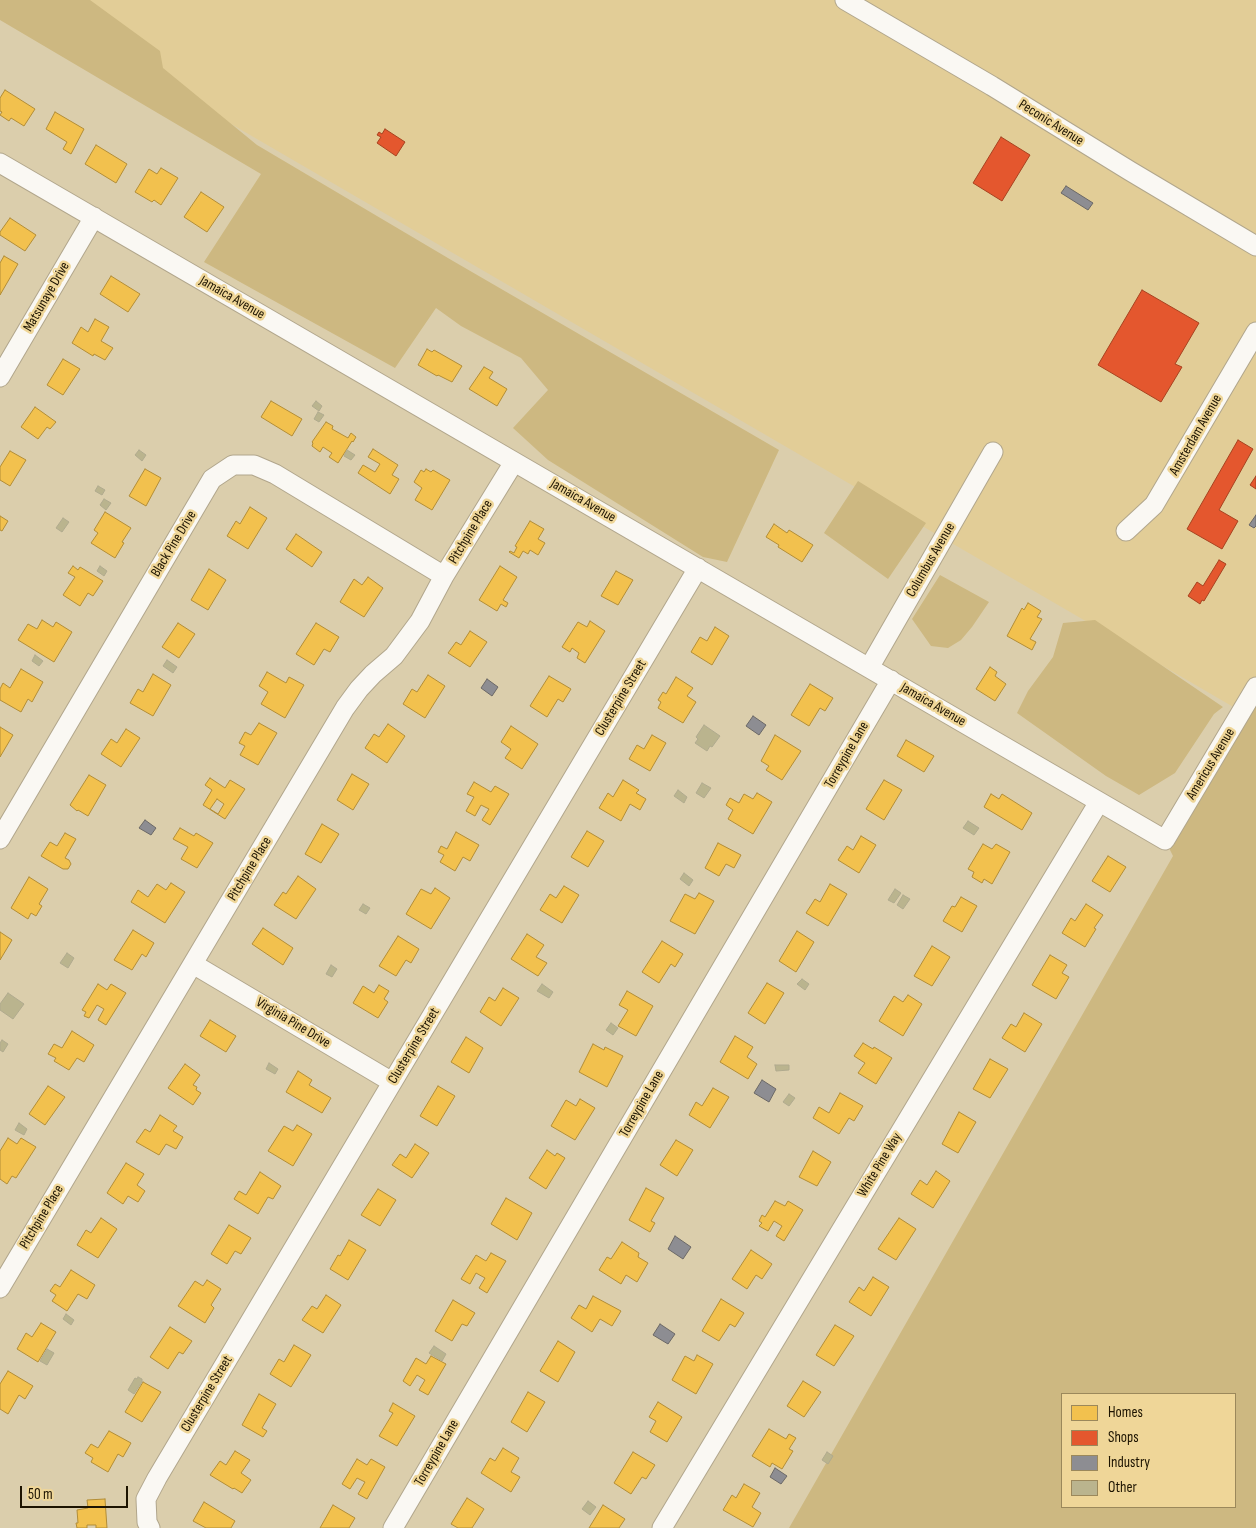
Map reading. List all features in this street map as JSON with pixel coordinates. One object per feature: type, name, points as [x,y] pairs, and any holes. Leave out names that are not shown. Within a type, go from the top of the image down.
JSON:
[{"type":"street","name":"Peconic Avenue","points":[[845,0],[1256,246]]},
{"type":"street","name":"Jamaica Avenue","points":[[0,163],[1165,840]]},
{"type":"street","name":"Matsunaye Drive","points":[[0,377],[94,217]]},
{"type":"street","name":"Amsterdam Avenue","points":[[1126,531],[1154,505],[1256,332]]},
{"type":"street","name":"Columbus Avenue","points":[[869,668],[993,452]]},
{"type":"street","name":"Pitchpine Place","points":[[0,1288],[345,708],[373,674],[394,656],[420,621],[444,576],[514,462]]},
{"type":"street","name":"Black Pine Drive","points":[[0,838],[212,479],[233,465],[254,465],[275,474],[444,576]]},
{"type":"street","name":"Clusterpine Street","points":[[150,1528],[147,1522],[146,1499],[157,1478],[698,568]]},
{"type":"street","name":"Torreypine Lane","points":[[393,1528],[890,680]]},
{"type":"street","name":"Americus Avenue","points":[[1165,840],[1256,687]]},
{"type":"street","name":"White Pine Way","points":[[662,1528],[1099,802]]},
{"type":"street","name":"Virginia Pine Drive","points":[[193,964],[392,1082]]},
{"type":"shaded area","points":[[0,0],[90,0],[160,51],[163,68],[257,145],[779,450],[727,562],[703,557],[548,460],[513,428],[548,390],[521,358],[461,326],[436,308],[395,368],[204,262],[261,174],[0,20]]},
{"type":"shaded area","points":[[18,0],[1256,0],[1256,685],[1242,712]]},
{"type":"shaded area","points":[[858,481],[926,523],[888,579],[824,533]]},
{"type":"shaded area","points":[[940,575],[989,602],[961,640],[948,648],[931,646],[912,619]]},
{"type":"shaded area","points":[[1095,620],[1223,707],[1214,714],[1175,773],[1139,795],[1106,776],[1017,713],[1028,691],[1053,657],[1063,623]]},
{"type":"shaded area","points":[[1256,687],[1256,1528],[789,1528],[1173,856],[1165,840]]},
{"type":"building: Homes","points":[[5,90],[35,109],[24,126],[11,118],[9,121],[0,115],[2,112],[0,111],[0,98]]},
{"type":"building: Homes","points":[[55,112],[84,129],[71,154],[63,149],[67,142],[46,129]]},
{"type":"building: Homes","points":[[96,145],[127,164],[116,183],[85,164]]},
{"type":"building: Homes","points":[[161,168],[178,178],[161,205],[135,192],[149,169],[157,174]]},
{"type":"building: Homes","points":[[201,192],[224,207],[207,232],[184,217]]},
{"type":"building: Homes","points":[[10,218],[36,235],[25,251],[0,235],[0,232]]},
{"type":"building: Homes","points":[[4,256],[18,264],[0,295],[0,263]]},
{"type":"building: Homes","points":[[111,276],[140,294],[128,312],[100,294]]},
{"type":"building: Homes","points":[[95,319],[109,327],[101,341],[113,348],[105,360],[94,354],[93,356],[72,343],[81,327],[88,332]]},
{"type":"building: Homes","points":[[427,349],[432,352],[434,350],[462,366],[452,382],[418,365]]},
{"type":"building: Homes","points":[[63,359],[80,369],[63,395],[47,385]]},
{"type":"building: Homes","points":[[484,367],[493,372],[489,378],[507,389],[497,406],[469,389]]},
{"type":"building: Homes","points":[[271,401],[302,419],[292,436],[261,417]]},
{"type":"building: Homes","points":[[35,407],[56,422],[50,429],[47,427],[38,439],[21,427]]},
{"type":"building: Homes","points":[[326,422],[333,426],[332,429],[348,438],[351,433],[356,437],[338,463],[329,457],[332,453],[323,447],[320,452],[312,446],[312,442]]},
{"type":"building: Homes","points":[[373,449],[398,465],[392,475],[399,479],[390,494],[358,473],[363,465],[375,472],[380,464],[368,457]]},
{"type":"building: Homes","points":[[10,451],[26,460],[10,486],[0,480],[0,467]]},
{"type":"building: Homes","points":[[145,469],[161,478],[146,506],[129,496]]},
{"type":"building: Homes","points":[[426,469],[431,472],[433,470],[450,480],[432,510],[415,500],[422,488],[414,482],[421,470],[424,472]]},
{"type":"building: Homes","points":[[250,507],[267,518],[248,549],[227,536],[236,521],[240,524]]},
{"type":"building: Homes","points":[[105,512],[131,528],[115,558],[91,543],[98,533],[94,530]]},
{"type":"building: Homes","points":[[0,516],[8,521],[2,531],[0,530]]},
{"type":"building: Homes","points":[[530,521],[544,529],[538,539],[545,543],[538,555],[530,550],[528,554],[523,551],[519,558],[509,552],[514,553],[517,547],[515,546]]},
{"type":"building: Homes","points":[[774,524],[787,533],[789,530],[813,545],[802,562],[766,537]]},
{"type":"building: Homes","points":[[296,534],[322,552],[312,567],[286,549]]},
{"type":"building: Homes","points":[[73,566],[78,570],[80,567],[103,581],[93,596],[88,593],[80,606],[63,595],[75,577],[68,573]]},
{"type":"building: Homes","points":[[500,566],[517,577],[503,600],[508,603],[506,607],[501,604],[497,611],[479,600]]},
{"type":"building: Homes","points":[[209,569],[226,580],[208,610],[191,600]]},
{"type":"building: Homes","points":[[616,571],[633,580],[618,605],[601,596]]},
{"type":"building: Homes","points":[[368,577],[383,588],[364,617],[340,602],[354,579],[362,585]]},
{"type":"building: Homes","points":[[1028,603],[1041,611],[1037,617],[1042,619],[1030,639],[1036,642],[1032,650],[1007,636],[1022,608],[1024,610]]},
{"type":"building: Homes","points":[[42,620],[53,627],[56,622],[72,632],[54,662],[18,640],[28,624],[37,629]]},
{"type":"building: Homes","points":[[590,621],[605,631],[585,663],[577,658],[579,653],[572,648],[570,652],[562,647],[578,622],[587,627]]},
{"type":"building: Homes","points":[[178,623],[195,634],[179,658],[162,647]]},
{"type":"building: Homes","points":[[316,623],[339,637],[330,652],[324,649],[314,665],[296,654]]},
{"type":"building: Homes","points":[[715,627],[729,636],[712,665],[691,652],[700,637],[707,641]]},
{"type":"building: Homes","points":[[470,631],[487,642],[470,667],[448,653],[456,642],[461,645]]},
{"type":"building: Homes","points":[[990,667],[997,672],[995,676],[1006,684],[995,701],[976,689]]},
{"type":"building: Homes","points":[[21,669],[43,682],[32,702],[28,699],[21,712],[0,700],[0,689],[3,683],[10,688]]},
{"type":"building: Homes","points":[[267,672],[286,683],[289,677],[304,685],[285,718],[261,704],[268,692],[259,686]]},
{"type":"building: Homes","points":[[153,674],[171,685],[153,716],[130,703],[138,689],[143,692]]},
{"type":"building: Homes","points":[[428,675],[445,686],[425,718],[403,704],[412,689],[417,692]]},
{"type":"building: Homes","points":[[549,676],[571,689],[563,702],[558,699],[547,717],[530,706]]},
{"type":"building: Homes","points":[[676,677],[693,688],[687,696],[696,702],[683,723],[658,708],[661,702],[658,700],[663,692],[666,694]]},
{"type":"building: Homes","points":[[810,684],[833,698],[825,711],[820,708],[809,726],[791,715]]},
{"type":"building: Homes","points":[[259,723],[277,733],[258,765],[240,755],[245,746],[239,743],[245,732],[251,735]]},
{"type":"building: Homes","points":[[388,724],[405,736],[387,763],[365,748],[374,734],[379,737]]},
{"type":"building: Homes","points":[[511,726],[538,744],[522,769],[505,758],[511,749],[501,742]]},
{"type":"building: Homes","points":[[0,727],[13,735],[0,757]]},
{"type":"building: Homes","points":[[126,729],[140,738],[121,767],[101,754],[111,739],[117,743]]},
{"type":"building: Homes","points":[[652,735],[666,743],[650,771],[629,759],[637,745],[644,749]]},
{"type":"building: Homes","points":[[775,735],[801,751],[782,780],[766,770],[769,766],[761,761]]},
{"type":"building: Homes","points":[[906,740],[934,756],[924,772],[897,756]]},
{"type":"building: Homes","points":[[352,774],[369,784],[353,810],[337,800]]},
{"type":"building: Homes","points":[[89,775],[106,785],[88,816],[70,805]]},
{"type":"building: Homes","points":[[210,778],[225,788],[230,780],[245,789],[225,819],[203,805],[212,790],[205,785]],"holes":[[[217,799],[224,804],[218,814],[210,809]]]},
{"type":"building: Homes","points":[[623,780],[639,790],[636,793],[646,799],[640,810],[630,804],[621,821],[599,808],[608,793],[613,797]]},
{"type":"building: Homes","points":[[884,780],[902,790],[884,820],[866,809]]},
{"type":"building: Homes","points":[[474,782],[491,792],[495,786],[509,794],[490,825],[482,820],[489,809],[481,805],[475,816],[466,811],[474,797],[467,794]]},
{"type":"building: Homes","points":[[757,793],[772,802],[753,834],[728,819],[733,810],[726,805],[730,798],[739,803],[744,794],[753,799]]},
{"type":"building: Homes","points":[[991,794],[999,799],[1002,794],[1032,813],[1022,830],[984,807]]},
{"type":"building: Homes","points":[[322,824],[339,834],[321,863],[305,854]]},
{"type":"building: Homes","points":[[180,828],[194,836],[196,833],[213,843],[197,868],[181,859],[188,847],[173,839]]},
{"type":"building: Homes","points":[[587,831],[604,841],[588,867],[571,857]]},
{"type":"building: Homes","points":[[456,832],[479,845],[470,861],[463,857],[455,871],[440,862],[444,855],[438,852],[441,846],[447,849]]},
{"type":"building: Homes","points":[[65,833],[76,839],[65,858],[71,864],[68,869],[63,869],[41,856],[50,842],[57,846]]},
{"type":"building: Homes","points":[[861,836],[876,845],[859,873],[838,860],[847,846],[853,850]]},
{"type":"building: Homes","points":[[718,843],[741,855],[734,868],[726,864],[719,876],[705,868]]},
{"type":"building: Homes","points":[[983,844],[992,849],[996,844],[1010,852],[992,884],[984,879],[982,883],[972,877],[974,872],[968,869]]},
{"type":"building: Homes","points":[[1108,856],[1126,867],[1110,892],[1092,881]]},
{"type":"building: Homes","points":[[298,876],[316,889],[296,919],[274,905],[283,892],[286,894]]},
{"type":"building: Homes","points":[[29,877],[48,889],[39,904],[42,906],[36,916],[31,913],[28,919],[11,908]]},
{"type":"building: Homes","points":[[171,883],[185,892],[165,923],[131,902],[138,890],[148,897],[157,884],[166,890]]},
{"type":"building: Homes","points":[[830,884],[847,894],[828,926],[806,913],[815,899],[820,902]]},
{"type":"building: Homes","points":[[564,886],[579,895],[562,923],[540,910],[550,894],[556,898]]},
{"type":"building: Homes","points":[[435,888],[450,898],[431,929],[406,914],[421,889],[431,894]]},
{"type":"building: Homes","points":[[699,893],[714,901],[695,934],[670,921],[685,894],[695,899]]},
{"type":"building: Homes","points":[[961,897],[977,906],[962,932],[943,921],[952,906],[955,907]]},
{"type":"building: Homes","points":[[1086,904],[1103,915],[1085,947],[1062,933],[1071,918],[1075,921]]},
{"type":"building: Homes","points":[[263,928],[293,948],[283,965],[252,944]]},
{"type":"building: Homes","points":[[133,930],[154,943],[146,957],[142,954],[132,970],[114,960]]},
{"type":"building: Homes","points":[[797,931],[814,942],[796,972],[779,961]]},
{"type":"building: Homes","points":[[0,932],[12,940],[0,960]]},
{"type":"building: Homes","points":[[527,934],[544,945],[536,957],[547,963],[538,976],[511,959]]},
{"type":"building: Homes","points":[[398,936],[419,949],[411,963],[406,960],[396,976],[379,966]]},
{"type":"building: Homes","points":[[662,941],[683,954],[675,967],[671,964],[659,983],[642,972]]},
{"type":"building: Homes","points":[[932,946],[950,957],[932,986],[914,976]]},
{"type":"building: Homes","points":[[1050,955],[1067,965],[1062,973],[1069,977],[1056,999],[1032,985]]},
{"type":"building: Homes","points":[[767,983],[784,993],[765,1024],[748,1013]]},
{"type":"building: Homes","points":[[98,984],[107,990],[111,984],[126,993],[106,1025],[98,1020],[104,1009],[97,1005],[89,1018],[84,1016],[86,1012],[82,1010]]},
{"type":"building: Homes","points":[[379,985],[389,991],[384,999],[388,1002],[378,1018],[353,1003],[363,986],[374,993]]},
{"type":"building: Homes","points":[[503,988],[519,998],[501,1026],[480,1012],[489,997],[495,1001]]},
{"type":"building: Homes","points":[[627,991],[653,1006],[636,1036],[618,1026],[628,1010],[619,1005]]},
{"type":"building: Homes","points":[[908,995],[922,1004],[903,1036],[879,1021],[894,996],[903,1002]]},
{"type":"building: Homes","points":[[1024,1013],[1042,1024],[1025,1052],[1002,1038],[1011,1024],[1016,1027]]},
{"type":"building: Homes","points":[[210,1020],[236,1036],[226,1052],[200,1036]]},
{"type":"building: Homes","points":[[72,1031],[94,1045],[84,1062],[77,1058],[69,1070],[54,1061],[56,1058],[48,1054],[54,1044],[62,1048]]},
{"type":"building: Homes","points":[[735,1036],[753,1047],[747,1057],[757,1064],[748,1079],[720,1062]]},
{"type":"building: Homes","points":[[466,1037],[483,1048],[469,1073],[451,1062]]},
{"type":"building: Homes","points":[[863,1043],[873,1049],[874,1047],[892,1058],[876,1084],[858,1073],[865,1063],[854,1056]]},
{"type":"building: Homes","points":[[593,1044],[604,1050],[605,1047],[623,1056],[607,1087],[579,1072]]},
{"type":"building: Homes","points":[[990,1059],[1008,1069],[990,1098],[973,1089]]},
{"type":"building: Homes","points":[[185,1064],[200,1075],[193,1085],[201,1093],[193,1105],[168,1088]]},
{"type":"building: Homes","points":[[298,1071],[312,1080],[309,1085],[331,1098],[322,1113],[286,1092]]},
{"type":"building: Homes","points":[[48,1086],[65,1097],[45,1125],[29,1114]]},
{"type":"building: Homes","points":[[438,1086],[455,1096],[437,1126],[420,1116]]},
{"type":"building: Homes","points":[[713,1088],[729,1097],[710,1128],[689,1115],[696,1102],[702,1106]]},
{"type":"building: Homes","points":[[840,1093],[863,1106],[854,1121],[849,1118],[839,1134],[813,1118],[819,1107],[829,1113]]},
{"type":"building: Homes","points":[[580,1099],[595,1108],[575,1140],[551,1126],[566,1100],[576,1106]]},
{"type":"building: Homes","points":[[959,1112],[976,1122],[958,1153],[942,1144]]},
{"type":"building: Homes","points":[[160,1115],[177,1126],[173,1131],[183,1137],[176,1149],[166,1144],[159,1155],[136,1142],[145,1129],[150,1132]]},
{"type":"building: Homes","points":[[297,1125],[312,1134],[293,1166],[268,1151],[284,1126],[293,1131]]},
{"type":"building: Homes","points":[[8,1138],[17,1144],[21,1138],[36,1147],[16,1178],[12,1176],[7,1184],[0,1179],[0,1151]]},
{"type":"building: Homes","points":[[676,1140],[693,1150],[677,1176],[660,1165]]},
{"type":"building: Homes","points":[[415,1144],[429,1153],[412,1178],[392,1165],[400,1154],[406,1158]]},
{"type":"building: Homes","points":[[547,1150],[555,1156],[557,1153],[565,1158],[546,1189],[529,1178]]},
{"type":"building: Homes","points":[[813,1151],[831,1162],[817,1186],[799,1177]]},
{"type":"building: Homes","points":[[126,1163],[144,1174],[137,1185],[145,1191],[138,1202],[128,1196],[123,1204],[107,1193]]},
{"type":"building: Homes","points":[[936,1171],[950,1181],[933,1208],[911,1194],[920,1180],[927,1185]]},
{"type":"building: Homes","points":[[260,1172],[281,1186],[273,1199],[268,1197],[258,1214],[234,1199],[239,1191],[246,1195]]},
{"type":"building: Homes","points":[[646,1188],[664,1198],[651,1221],[655,1223],[650,1232],[629,1220]]},
{"type":"building: Homes","points":[[378,1189],[396,1200],[380,1226],[361,1215]]},
{"type":"building: Homes","points":[[506,1198],[532,1213],[517,1240],[491,1224]]},
{"type":"building: Homes","points":[[775,1201],[785,1206],[788,1201],[803,1210],[784,1241],[776,1236],[782,1226],[774,1221],[768,1231],[759,1226],[762,1223],[759,1221],[762,1215],[765,1217]]},
{"type":"building: Homes","points":[[101,1218],[117,1229],[98,1258],[77,1245],[86,1230],[91,1233]]},
{"type":"building: Homes","points":[[899,1218],[916,1229],[896,1260],[878,1249]]},
{"type":"building: Homes","points":[[229,1225],[251,1238],[241,1254],[235,1251],[227,1264],[211,1254]]},
{"type":"building: Homes","points":[[349,1240],[366,1250],[348,1280],[330,1269]]},
{"type":"building: Homes","points":[[622,1242],[639,1253],[638,1257],[648,1263],[637,1282],[626,1275],[621,1284],[599,1270],[607,1257],[611,1259]]},
{"type":"building: Homes","points":[[751,1250],[772,1264],[762,1279],[756,1275],[747,1289],[732,1279]]},
{"type":"building: Homes","points":[[491,1253],[506,1261],[487,1293],[479,1288],[485,1278],[476,1273],[470,1284],[461,1279],[476,1255],[486,1261]]},
{"type":"building: Homes","points":[[71,1270],[95,1285],[87,1299],[78,1294],[67,1311],[52,1301],[56,1295],[50,1291],[55,1284],[60,1287]]},
{"type":"building: Homes","points":[[873,1277],[889,1287],[871,1316],[849,1302],[859,1287],[864,1291]]},
{"type":"building: Homes","points":[[207,1280],[221,1289],[211,1305],[214,1308],[205,1323],[178,1306],[195,1281],[203,1286]]},
{"type":"building: Homes","points":[[326,1295],[341,1305],[323,1333],[302,1320],[312,1306],[317,1309]]},
{"type":"building: Homes","points":[[593,1296],[621,1311],[612,1326],[600,1319],[592,1332],[571,1318],[579,1305],[586,1309]]},
{"type":"building: Homes","points":[[721,1299],[744,1313],[735,1327],[730,1324],[719,1341],[702,1331]]},
{"type":"building: Homes","points":[[453,1300],[475,1313],[467,1326],[462,1324],[452,1341],[435,1331]]},
{"type":"building: Homes","points":[[41,1323],[56,1332],[38,1362],[17,1349],[26,1333],[32,1337]]},
{"type":"building: Homes","points":[[835,1325],[854,1336],[834,1366],[816,1355]]},
{"type":"building: Homes","points":[[170,1327],[192,1341],[183,1354],[179,1352],[168,1369],[150,1357]]},
{"type":"building: Homes","points":[[558,1341],[575,1352],[558,1382],[540,1371]]},
{"type":"building: Homes","points":[[294,1345],[311,1355],[291,1387],[270,1374],[279,1359],[284,1362]]},
{"type":"building: Homes","points":[[697,1355],[713,1364],[696,1394],[672,1380],[685,1356],[694,1361]]},
{"type":"building: Homes","points":[[431,1356],[446,1364],[428,1395],[419,1390],[425,1380],[417,1375],[410,1386],[403,1381],[416,1358],[426,1364]]},
{"type":"building: Homes","points":[[8,1371],[33,1386],[25,1399],[19,1395],[8,1414],[0,1409],[0,1384]]},
{"type":"building: Homes","points":[[803,1381],[821,1392],[804,1417],[787,1406]]},
{"type":"building: Homes","points":[[143,1382],[161,1392],[142,1422],[125,1412]]},
{"type":"building: Homes","points":[[528,1392],[545,1402],[527,1432],[511,1422]]},
{"type":"building: Homes","points":[[259,1394],[276,1404],[262,1428],[267,1431],[263,1437],[242,1425]]},
{"type":"building: Homes","points":[[658,1402],[682,1417],[667,1442],[650,1432],[656,1421],[649,1417]]},
{"type":"building: Homes","points":[[393,1403],[415,1416],[397,1446],[379,1436],[393,1413],[389,1411]]},
{"type":"building: Homes","points":[[769,1429],[786,1439],[789,1434],[796,1438],[789,1449],[793,1451],[782,1469],[772,1463],[770,1467],[752,1456]]},
{"type":"building: Homes","points":[[109,1431],[131,1443],[123,1457],[118,1454],[108,1472],[91,1462],[93,1458],[85,1453],[91,1444],[98,1448]]},
{"type":"building: Homes","points":[[503,1448],[519,1458],[511,1472],[520,1477],[511,1492],[481,1473],[490,1458],[495,1461]]},
{"type":"building: Homes","points":[[235,1451],[250,1460],[241,1473],[251,1480],[242,1493],[210,1475],[220,1461],[226,1465]]},
{"type":"building: Homes","points":[[633,1452],[655,1465],[646,1479],[642,1477],[631,1494],[614,1483]]},
{"type":"building: Homes","points":[[357,1459],[367,1465],[371,1459],[385,1467],[367,1499],[358,1494],[365,1482],[357,1478],[350,1489],[342,1484]]},
{"type":"building: Homes","points":[[744,1484],[760,1493],[752,1507],[761,1513],[753,1527],[723,1510],[732,1495],[736,1498]]},
{"type":"building: Homes","points":[[467,1498],[484,1509],[472,1528],[458,1528],[451,1524]]},
{"type":"building: Homes","points":[[105,1499],[107,1528],[96,1528],[96,1525],[87,1525],[87,1528],[77,1528],[77,1510],[88,1508],[87,1500]]},
{"type":"building: Homes","points":[[204,1502],[235,1521],[231,1528],[206,1528],[193,1521]]},
{"type":"building: Homes","points":[[333,1505],[355,1518],[349,1528],[320,1528]]},
{"type":"building: Homes","points":[[603,1505],[625,1519],[619,1528],[589,1528]]},
{"type":"building: Shops","points":[[385,129],[405,142],[396,156],[377,143],[381,137],[377,135],[379,132],[382,134]]},
{"type":"building: Shops","points":[[1001,137],[1030,155],[1002,201],[973,183]]},
{"type":"building: Shops","points":[[1142,290],[1199,323],[1175,364],[1182,367],[1161,402],[1098,365]]},
{"type":"building: Shops","points":[[1238,440],[1253,449],[1219,510],[1238,521],[1222,549],[1187,529]]},
{"type":"building: Shops","points":[[1256,476],[1256,489],[1250,485]]},
{"type":"building: Shops","points":[[1219,560],[1226,564],[1204,601],[1202,600],[1200,604],[1188,596],[1197,582],[1203,586]]},
{"type":"building: Industry","points":[[1066,186],[1093,203],[1088,210],[1061,193]]},
{"type":"building: Industry","points":[[1256,515],[1256,526],[1254,528],[1249,525]]},
{"type":"building: Industry","points":[[487,679],[498,687],[492,696],[481,688]]},
{"type":"building: Industry","points":[[753,716],[766,725],[759,735],[746,726]]},
{"type":"building: Industry","points":[[145,820],[156,828],[151,835],[139,828]]},
{"type":"building: Industry","points":[[762,1080],[776,1089],[769,1102],[754,1093]]},
{"type":"building: Industry","points":[[675,1236],[691,1247],[683,1259],[668,1249]]},
{"type":"building: Industry","points":[[660,1324],[675,1334],[668,1344],[653,1335]]},
{"type":"building: Industry","points":[[775,1468],[787,1476],[781,1484],[770,1477]]},
{"type":"building: Other","points":[[316,401],[322,406],[319,411],[312,406]]},
{"type":"building: Other","points":[[318,412],[324,415],[319,422],[314,419]]},
{"type":"building: Other","points":[[139,450],[146,455],[142,461],[135,455]]},
{"type":"building: Other","points":[[347,450],[355,455],[351,460],[344,456]]},
{"type":"building: Other","points":[[98,486],[105,490],[102,495],[95,491]]},
{"type":"building: Other","points":[[104,499],[111,503],[106,510],[100,505]]},
{"type":"building: Other","points":[[63,518],[69,522],[62,532],[56,528]]},
{"type":"building: Other","points":[[100,566],[107,571],[104,576],[97,571]]},
{"type":"building: Other","points":[[35,655],[43,661],[39,666],[32,661]]},
{"type":"building: Other","points":[[167,660],[177,667],[173,673],[163,666]]},
{"type":"building: Other","points":[[704,725],[720,736],[707,751],[695,743],[698,739],[696,737]]},
{"type":"building: Other","points":[[702,783],[711,788],[704,798],[696,793]]},
{"type":"building: Other","points":[[678,790],[687,797],[684,803],[674,796]]},
{"type":"building: Other","points":[[968,821],[979,828],[974,835],[963,828]]},
{"type":"building: Other","points":[[684,873],[693,880],[689,886],[680,879]]},
{"type":"building: Other","points":[[895,889],[901,893],[894,903],[888,900]]},
{"type":"building: Other","points":[[903,895],[910,899],[903,909],[897,905]]},
{"type":"building: Other","points":[[363,904],[370,908],[366,914],[359,910]]},
{"type":"building: Other","points":[[67,953],[74,958],[68,968],[60,963]]},
{"type":"building: Other","points":[[331,965],[337,969],[332,977],[326,974]]},
{"type":"building: Other","points":[[802,979],[809,984],[805,990],[797,984]]},
{"type":"building: Other","points":[[542,984],[553,992],[549,998],[537,991]]},
{"type":"building: Other","points":[[8,993],[24,1004],[13,1019],[0,1010],[0,1004]]},
{"type":"building: Other","points":[[611,1023],[618,1028],[613,1035],[606,1030]]},
{"type":"building: Other","points":[[2,1040],[8,1044],[3,1052],[0,1050]]},
{"type":"building: Other","points":[[269,1063],[278,1069],[275,1074],[266,1069]]},
{"type":"building: Other","points":[[775,1065],[789,1065],[789,1070],[776,1071]]},
{"type":"building: Other","points":[[789,1094],[795,1098],[789,1106],[783,1102]]},
{"type":"building: Other","points":[[19,1123],[27,1129],[24,1135],[15,1130]]},
{"type":"building: Other","points":[[66,1314],[74,1320],[71,1325],[63,1319]]},
{"type":"building: Other","points":[[434,1346],[446,1354],[442,1361],[429,1353]]},
{"type":"building: Other","points":[[47,1349],[54,1353],[47,1365],[40,1361]]},
{"type":"building: Other","points":[[138,1377],[142,1379],[142,1382],[134,1394],[128,1390],[135,1378],[137,1379]]},
{"type":"building: Other","points":[[827,1452],[833,1456],[828,1464],[822,1460]]},
{"type":"building: Other","points":[[588,1501],[596,1507],[590,1515],[582,1509]]}]
